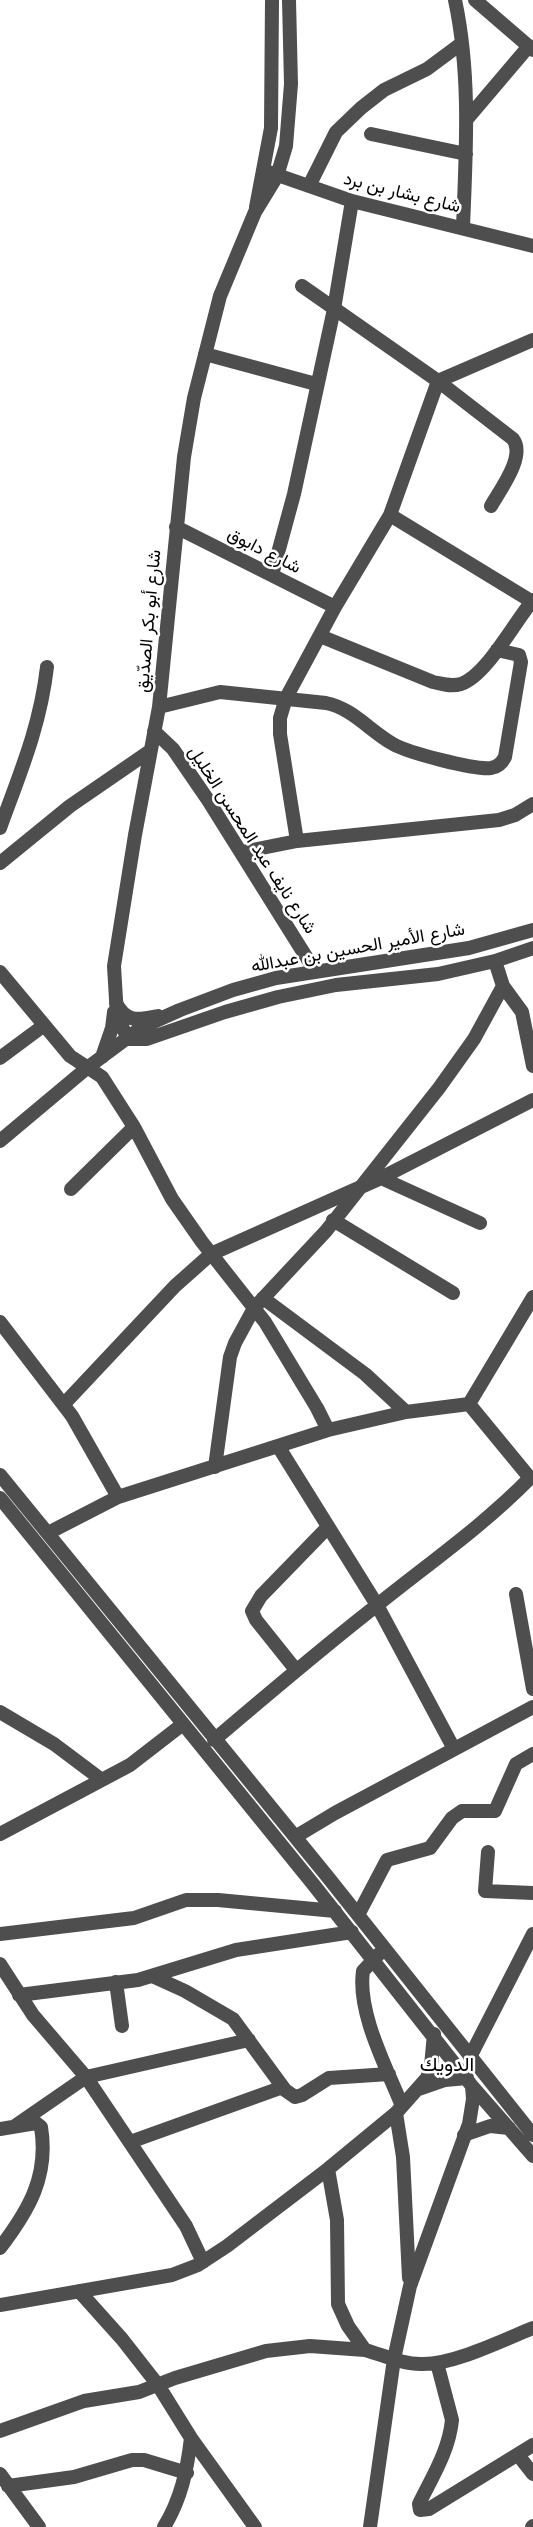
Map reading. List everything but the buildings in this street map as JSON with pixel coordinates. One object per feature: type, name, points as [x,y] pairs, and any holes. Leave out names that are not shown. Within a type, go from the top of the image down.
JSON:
[{"type":"street","name":"شارع أبو بكر الصدّيق","points":[[255,212],[271,128],[272,0]]},
{"type":"street","name":"شارع أبو بكر الصدّيق","points":[[128,1039],[117,1016],[114,966],[159,707],[176,527],[188,436],[220,296],[255,212],[277,176],[289,128],[291,45],[289,0]]},
{"type":"street","points":[[454,0],[462,43],[467,119],[463,227]]},
{"type":"street","points":[[467,119],[531,48],[475,0]]},
{"type":"street","points":[[309,186],[336,132],[361,108],[384,90],[427,69],[462,43]]},
{"type":"street","points":[[371,134],[466,154]]},
{"type":"street","name":"شارع بشار بن برد","points":[[263,170],[352,201],[533,246]]},
{"type":"street","points":[[272,576],[294,494],[334,309],[352,201]]},
{"type":"street","points":[[302,286],[438,381],[516,443],[519,451],[517,458],[491,506]]},
{"type":"street","points":[[297,842],[280,735],[280,718],[286,698],[335,607],[390,515],[438,381],[533,340]]},
{"type":"street","points":[[205,354],[316,384]]},
{"type":"street","points":[[320,636],[433,682],[451,686],[468,680],[497,650],[532,600],[390,515]]},
{"type":"street","name":"شارع دابوق","points":[[176,527],[335,607]]},
{"type":"street","points":[[159,707],[220,692],[326,703],[339,707],[401,748],[483,768],[496,767],[504,760],[507,749],[521,662],[521,657],[516,653],[497,650]]},
{"type":"street","points":[[0,828],[37,725],[43,704],[47,668]]},
{"type":"street","name":"شارع نايف عبد المحسن الخليل","points":[[154,731],[173,749],[242,852],[315,971]]},
{"type":"street","points":[[0,863],[78,800],[150,751]]},
{"type":"street","points":[[242,852],[297,842],[499,820],[515,815],[533,804]]},
{"type":"street","name":"شارع الأمير الحسين بن عبدالله","points":[[0,1141],[87,1068],[142,1027],[180,1010],[233,990],[276,978],[469,948],[533,930]]},
{"type":"street","name":"شارع الأمير الحسين بن عبدالله","points":[[128,1039],[147,1040],[225,1012],[303,992],[336,985],[438,974],[495,961],[533,948]]},
{"type":"street","points":[[495,961],[503,986],[522,1012],[533,1066]]},
{"type":"street","points":[[1,975],[70,1056],[102,1077],[134,1127],[172,1199],[211,1254],[258,1303],[365,1374],[406,1412]]},
{"type":"street","points":[[215,1467],[230,1357],[235,1343],[258,1303],[333,1221],[404,1132],[474,1039],[503,986]]},
{"type":"street","points":[[115,1001],[123,1015],[136,1019],[180,1010]]},
{"type":"street","points":[[102,1057],[112,1028],[115,1001]]},
{"type":"street","points":[[0,1058],[43,1026]]},
{"type":"street","points":[[64,1404],[175,1286],[211,1254],[381,1178],[533,1100]]},
{"type":"street","points":[[71,1189],[134,1127]]},
{"type":"street","points":[[381,1178],[480,1223]]},
{"type":"street","points":[[333,1221],[453,1293]]},
{"type":"street","points":[[469,1404],[533,1297]]},
{"type":"street","points":[[258,1303],[328,1430]]},
{"type":"street","points":[[0,1322],[64,1404],[118,1497]]},
{"type":"street","points":[[48,1533],[118,1497],[328,1430],[406,1412],[469,1404]]},
{"type":"street","points":[[214,1740],[296,1670],[454,1546],[532,1479],[469,1404]]},
{"type":"street","points":[[278,1446],[377,1605],[454,1749]]},
{"type":"street","points":[[0,1475],[48,1533],[66,1567],[183,1724],[434,2034],[470,2082],[533,2156]]},
{"type":"street","points":[[0,1498],[66,1567],[214,1740],[532,2132]]},
{"type":"street","points":[[296,1670],[256,1620],[252,1611],[261,1596],[328,1527]]},
{"type":"street","points":[[516,1594],[533,1689]]},
{"type":"street","points":[[295,1837],[335,1813],[533,1707]]},
{"type":"street","points":[[0,1712],[54,1744],[102,1780]]},
{"type":"street","points":[[0,1834],[130,1765],[183,1724]]},
{"type":"street","points":[[358,1915],[387,1860],[430,1848],[452,1818],[462,1811],[495,1811],[516,1764],[533,1754]]},
{"type":"street","points":[[488,1852],[484,1892],[533,1893]]},
{"type":"street","points":[[0,1934],[134,1918],[186,1900],[218,1899],[335,1911]]},
{"type":"street","points":[[19,1995],[152,1976],[236,1950],[352,1932]]},
{"type":"street","points":[[470,2057],[533,1934]]},
{"type":"street","points":[[385,1949],[373,1959],[362,1974],[364,1997],[399,2110],[410,2286]]},
{"type":"street","points":[[0,1964],[19,1995],[86,2077],[186,2226],[203,2262]]},
{"type":"street","points":[[152,1976],[185,1991],[228,2016],[283,2086],[297,2097],[329,2078],[389,2074]]},
{"type":"street","points":[[116,1982],[122,2026]]},
{"type":"street","points":[[0,2305],[172,2275],[203,2262],[328,2169],[399,2110],[427,2078],[431,2066],[434,2034]]},
{"type":"street","points":[[15,2126],[86,2077],[249,2040]]},
{"type":"street","points":[[419,2089],[445,2080],[470,2082]]},
{"type":"street","points":[[370,2527],[394,2359],[410,2286],[472,2111],[470,2082]]},
{"type":"street","points":[[129,2142],[283,2086]]},
{"type":"street","points":[[0,2129],[36,2123],[42,2127],[40,2180],[26,2210],[0,2248]]},
{"type":"street","points":[[464,2135],[490,2126],[509,2128]]},
{"type":"street","points":[[328,2169],[337,2220],[338,2304],[348,2326],[365,2350]]},
{"type":"street","points":[[79,2291],[122,2339],[158,2385],[191,2438],[255,2527]]},
{"type":"street","points":[[0,2431],[84,2401],[139,2392],[220,2364],[284,2348],[326,2346],[365,2350],[415,2364],[437,2363],[485,2348],[533,2328]]},
{"type":"street","points":[[437,2363],[452,2420],[439,2464],[418,2504],[420,2510],[429,2509],[533,2445]]},
{"type":"street","points":[[164,2527],[177,2502],[187,2473],[191,2438]]},
{"type":"street","points":[[518,2455],[533,2474]]},
{"type":"street","points":[[4,2480],[74,2477],[132,2460],[144,2460],[187,2473]]},
{"type":"street","points":[[4,2480],[39,2527]]},
{"type":"district","name":"الدويك","points":[[447,2065]]}]
